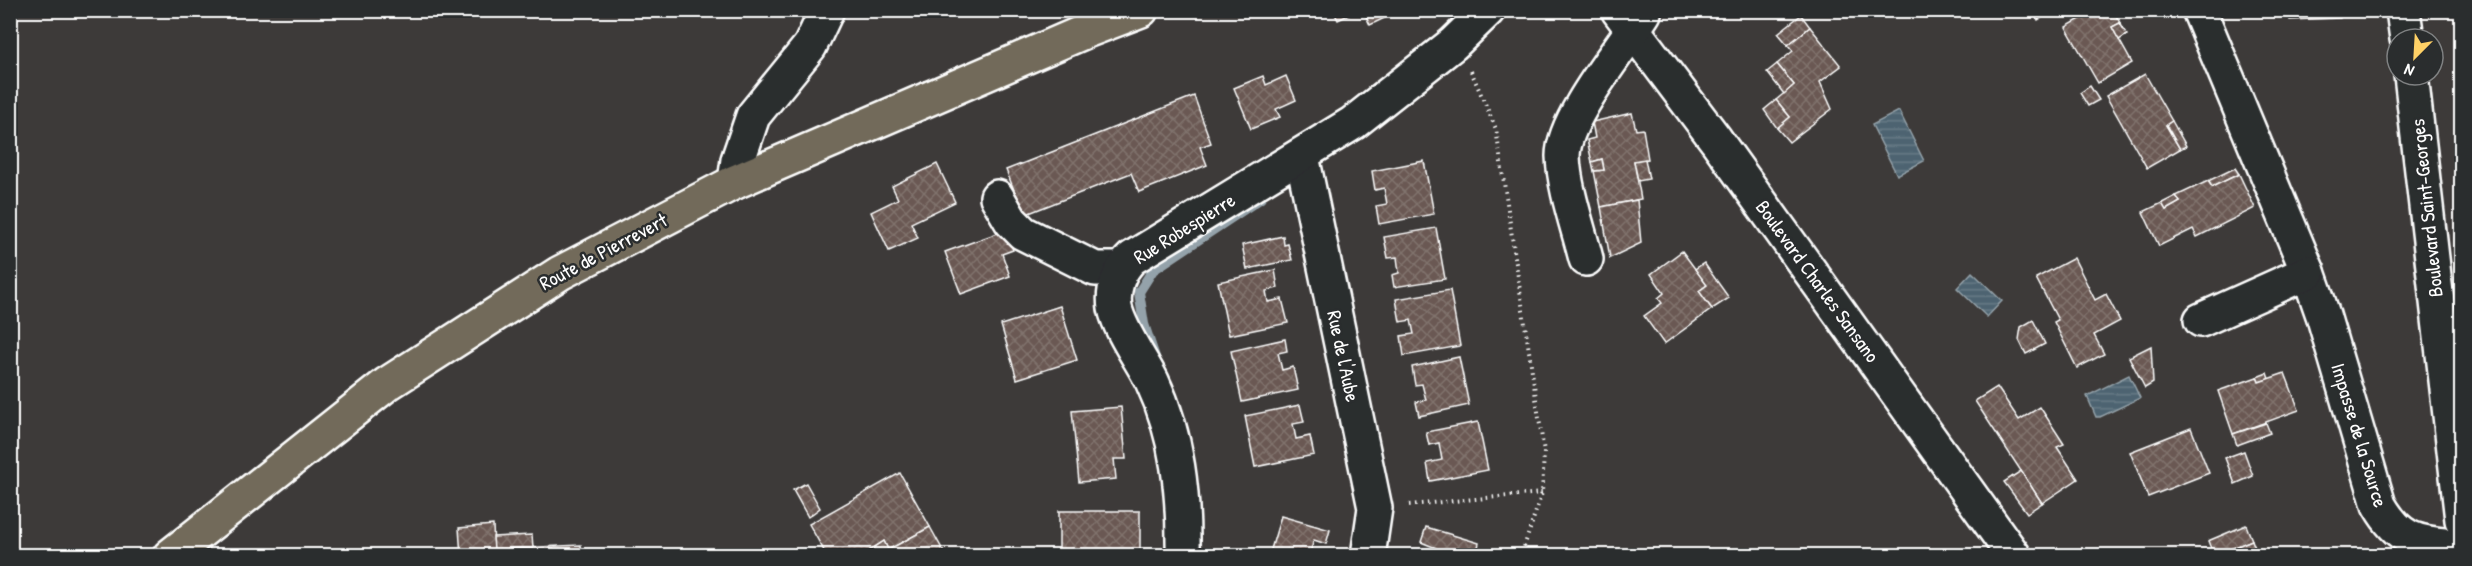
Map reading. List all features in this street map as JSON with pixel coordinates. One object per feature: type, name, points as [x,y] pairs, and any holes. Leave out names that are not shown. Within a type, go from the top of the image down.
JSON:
[{"type":"main road","name":"Route de Pierrevert","points":[[1086,31],[1121,10]]},
{"type":"main road","name":"Route de Pierrevert","points":[[170,555],[387,384],[560,273],[735,182],[1086,31],[1141,10]]},
{"type":"street","points":[[735,182],[738,160],[753,116],[810,46],[827,10]]},
{"type":"street","name":"Rue Robespierre","points":[[1183,555],[1182,493],[1177,458],[1161,402],[1115,308],[1116,289],[1122,269],[1132,258],[1353,123],[1453,44],[1488,10]]},
{"type":"street","name":"Impasse de la Source","points":[[2199,10],[2308,272],[2323,315],[2379,505],[2396,530],[2409,539],[2462,547]]},
{"type":"street","points":[[2403,10],[2405,27]]},
{"type":"street","points":[[1586,259],[1564,171],[1563,153],[1567,135],[1608,65],[1632,17]]},
{"type":"street","name":"Boulevard Charles Sansano","points":[[1632,17],[1716,140],[2014,555]]},
{"type":"street","name":"Boulevard Saint-Georges","points":[[2412,87],[2462,520]]},
{"type":"street","name":"Rue de l'Aube","points":[[1302,156],[1375,508],[1372,543],[1368,555]]},
{"type":"street","points":[[997,197],[1011,221],[1023,233],[1087,266],[1104,271],[1122,269]]},
{"type":"street","points":[[2201,320],[2308,272]]},
{"type":"path","points":[[1453,44],[1476,78],[1496,129],[1544,452],[1542,493],[1521,555]]},
{"type":"path","points":[[1375,508],[1542,493]]},
{"type":"water","points":[[1899,111],[1924,161],[1897,175],[1872,125]]},
{"type":"water","points":[[1972,272],[2002,301],[1987,317],[1957,288]]},
{"type":"water","points":[[2129,375],[2140,398],[2096,417],[2087,396]]},
{"type":"building","points":[[1333,10],[1359,10],[1338,20]]},
{"type":"building","points":[[1363,10],[1401,10],[1370,25]]},
{"type":"building","points":[[2033,10],[2055,10],[2038,20]]},
{"type":"building","points":[[2096,10],[2113,10],[2120,23],[2112,27],[2132,63],[2098,83],[2066,27]]},
{"type":"building","points":[[2290,10],[2340,10],[2340,18],[2290,20]]},
{"type":"building","points":[[1801,15],[1810,27],[1788,45],[1778,33]]},
{"type":"building","points":[[2120,23],[2127,35],[2119,40],[2112,27]]},
{"type":"building","points":[[1810,27],[1841,66],[1820,82],[1832,109],[1789,142],[1777,128],[1790,117],[1776,100],[1794,85],[1777,64],[1793,51],[1788,45]]},
{"type":"building","points":[[1777,64],[1794,85],[1784,94],[1767,72]]},
{"type":"building","points":[[2145,74],[2172,121],[2166,125],[2180,149],[2147,168],[2106,96]]},
{"type":"building","points":[[1263,76],[1266,85],[1286,76],[1296,100],[1276,109],[1280,117],[1251,129],[1234,88]]},
{"type":"building","points":[[2090,86],[2099,100],[2088,106],[2080,93]]},
{"type":"building","points":[[1194,96],[1211,143],[1200,147],[1207,165],[1139,192],[1131,173],[1024,215],[1006,170]]},
{"type":"building","points":[[1776,100],[1790,117],[1777,128],[1764,110]]},
{"type":"building","points":[[1632,113],[1636,130],[1643,129],[1648,159],[1634,161],[1641,199],[1601,207],[1594,171],[1604,170],[1602,159],[1592,162],[1587,140],[1595,138],[1592,122]]},
{"type":"building","points":[[2172,121],[2186,146],[2180,149],[2166,125]]},
{"type":"building","points":[[1602,159],[1604,170],[1594,171],[1592,162]]},
{"type":"building","points":[[1645,159],[1649,179],[1638,181],[1634,161]]},
{"type":"building","points":[[1424,161],[1434,214],[1379,224],[1376,206],[1387,204],[1384,188],[1375,190],[1372,171]]},
{"type":"building","points":[[937,164],[955,202],[911,223],[918,238],[889,251],[871,212],[898,199],[892,186]]},
{"type":"building","points":[[2235,168],[2239,174],[2212,187],[2208,181]]},
{"type":"building","points":[[2239,174],[2255,208],[2197,237],[2193,229],[2159,246],[2143,212],[2162,203],[2166,210],[2180,202],[2176,196],[2208,181],[2212,187]]},
{"type":"building","points":[[2176,196],[2180,202],[2166,210],[2162,203]]},
{"type":"building","points":[[1637,200],[1641,243],[1610,258],[1601,207]]},
{"type":"building","points":[[1436,228],[1445,279],[1394,287],[1392,275],[1399,273],[1397,257],[1388,258],[1384,237]]},
{"type":"building","points":[[1006,230],[1013,250],[1002,254],[1010,276],[961,294],[945,252]]},
{"type":"building","points":[[1283,236],[1284,245],[1288,244],[1292,260],[1247,269],[1242,245]]},
{"type":"building","points":[[1682,251],[1707,285],[1699,291],[1712,309],[1664,344],[1644,316],[1662,303],[1658,298],[1664,293],[1651,274]]},
{"type":"building","points":[[2074,258],[2095,300],[2106,294],[2120,321],[2094,335],[2104,354],[2077,368],[2054,322],[2058,320],[2036,278]]},
{"type":"building","points":[[1704,263],[1729,298],[1712,309],[1699,291],[1707,285],[1695,269]]},
{"type":"building","points":[[1275,270],[1278,288],[1266,291],[1268,302],[1282,299],[1288,323],[1229,335],[1218,282]]},
{"type":"building","points":[[1450,290],[1460,346],[1404,356],[1401,336],[1414,334],[1411,320],[1400,322],[1396,299]]},
{"type":"building","points":[[1060,306],[1077,360],[1017,379],[1001,325]]},
{"type":"building","points":[[2033,320],[2045,344],[2026,354],[2019,340],[2021,327]]},
{"type":"building","points":[[1285,339],[1287,351],[1278,353],[1282,370],[1293,367],[1298,390],[1242,402],[1231,351]]},
{"type":"building","points":[[2151,346],[2153,383],[2145,388],[2129,357]]},
{"type":"building","points":[[1459,357],[1469,405],[1419,416],[1416,402],[1426,400],[1422,384],[1415,385],[1412,367]]},
{"type":"building","points":[[2267,373],[2269,379],[2259,382],[2257,377]]},
{"type":"building","points":[[2285,373],[2299,410],[2233,434],[2218,391],[2257,377],[2259,382]]},
{"type":"building","points":[[1997,387],[2019,420],[2040,407],[2064,444],[2057,447],[2078,479],[2042,503],[1975,401]]},
{"type":"building","points":[[1300,405],[1304,422],[1293,424],[1296,439],[1310,436],[1314,455],[1255,467],[1245,416]]},
{"type":"building","points":[[1121,407],[1126,459],[1114,459],[1116,479],[1079,482],[1072,411]]},
{"type":"building","points":[[1478,422],[1488,470],[1430,481],[1427,463],[1442,460],[1439,443],[1429,445],[1426,432]]},
{"type":"building","points":[[2266,423],[2270,433],[2237,445],[2233,434]]},
{"type":"building","points":[[2191,428],[2209,473],[2148,497],[2130,452]]},
{"type":"building","points":[[2244,451],[2253,476],[2235,484],[2225,458]]},
{"type":"building","points":[[2021,471],[2042,503],[2027,513],[2004,482]]},
{"type":"building","points":[[900,473],[930,527],[888,550],[884,541],[861,556],[827,556],[809,524]]},
{"type":"building","points":[[806,483],[820,508],[808,517],[793,490]]},
{"type":"building","points":[[1059,511],[1140,511],[1140,556],[1059,556]]},
{"type":"building","points":[[1281,516],[1330,530],[1326,544],[1314,540],[1309,556],[1269,556]]},
{"type":"building","points":[[493,525],[494,549],[581,545],[582,556],[461,556],[459,528]]},
{"type":"building","points":[[2246,525],[2252,540],[2214,556],[2208,541]]},
{"type":"building","points":[[930,527],[946,556],[891,556],[888,550]]},
{"type":"building","points":[[1426,527],[1479,543],[1476,556],[1434,556],[1436,548],[1421,542]]},
{"type":"building","points":[[532,535],[533,548],[494,549],[493,537]]},
{"type":"building","points":[[2252,540],[2258,556],[2214,556]]},
{"type":"building","points":[[884,541],[891,556],[861,556]]},
{"type":"waterway","points":[[1156,360],[1144,324],[1139,292],[1153,270],[1261,198]]}]
